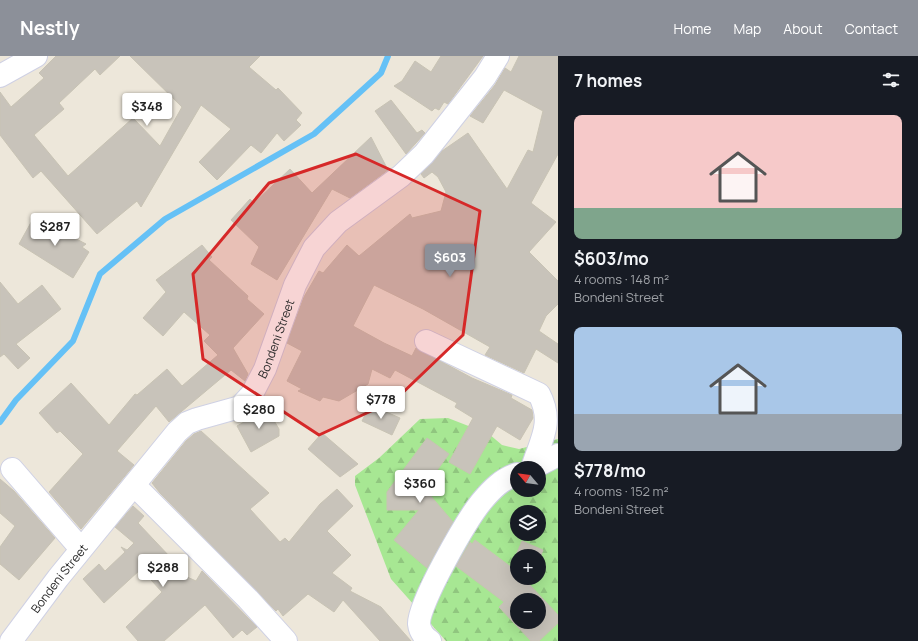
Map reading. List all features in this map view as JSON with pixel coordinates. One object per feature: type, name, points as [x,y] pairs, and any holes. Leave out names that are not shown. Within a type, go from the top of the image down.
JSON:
[{"type":"street","points":[[0,76],[36,56]]},
{"type":"street","name":"Bondeni Street","points":[[11,641],[38,603],[167,443],[188,423],[240,407],[252,394],[266,369],[295,285],[314,248],[338,222],[396,181],[424,154],[482,82],[498,56]]},
{"type":"street","points":[[426,341],[539,394],[546,407],[547,422],[534,461]]},
{"type":"street","points":[[546,461],[558,455]]},
{"type":"street","points":[[12,469],[81,549]]},
{"type":"street","points":[[430,641],[421,633],[419,623],[429,595],[442,568],[481,502],[505,478],[510,476]]},
{"type":"street","points":[[134,485],[248,598],[286,641]]},
{"type":"highlighted area","points":[[356,154],[480,211],[463,335],[395,400],[319,435],[203,359],[193,274],[269,183]]},
{"type":"green space","points":[[448,418],[489,434],[502,445],[519,449],[558,439],[558,641],[446,641],[391,579],[355,485],[355,476],[379,458],[420,419]]},
{"type":"building","points":[[56,56],[120,56],[100,75],[95,69],[59,103],[64,109],[34,135],[68,176],[133,118],[160,146],[182,107],[130,56],[260,56],[249,67],[276,90],[278,88],[302,113],[296,120],[301,125],[284,141],[277,133],[261,153],[251,145],[217,180],[199,162],[231,129],[201,105],[141,207],[137,201],[97,234],[41,171],[33,178],[0,135],[0,92],[11,107],[44,78],[39,73]]},
{"type":"building","points":[[441,56],[483,56],[448,104],[444,102],[439,110],[435,108],[432,111],[394,86],[402,81],[415,61],[431,72]]},
{"type":"building","points":[[519,56],[558,56],[558,154],[531,203],[556,222],[529,252],[558,281],[558,304],[546,316],[539,331],[558,344],[558,363],[536,349],[524,373],[485,355],[490,347],[423,309],[374,285],[353,326],[412,356],[416,348],[472,378],[512,395],[511,398],[532,410],[533,418],[520,440],[497,426],[470,474],[449,462],[473,418],[455,407],[457,403],[395,370],[390,378],[372,369],[368,384],[339,401],[323,397],[320,401],[298,391],[302,389],[287,381],[302,351],[287,343],[304,297],[319,271],[323,273],[347,245],[359,256],[410,214],[412,218],[441,211],[446,192],[438,177],[432,172],[424,178],[421,174],[442,151],[468,133],[507,189],[528,150],[533,152],[543,111],[504,90],[483,123],[470,116],[495,85],[505,68],[511,72]]},
{"type":"building","points":[[391,100],[417,133],[422,130],[425,133],[406,154],[375,111]]},
{"type":"building","points":[[371,137],[388,170],[350,198],[332,189],[277,280],[251,264],[259,247],[231,220],[250,199],[254,203],[290,169],[312,193]]},
{"type":"building","points":[[34,217],[86,244],[82,247],[89,252],[73,278],[19,244]]},
{"type":"building","points":[[202,245],[212,257],[209,260],[248,296],[247,299],[264,314],[233,348],[248,374],[245,381],[231,370],[169,422],[156,406],[117,451],[134,465],[81,529],[49,492],[83,454],[60,431],[57,433],[39,413],[71,383],[109,425],[135,394],[137,395],[167,369],[182,386],[218,355],[204,341],[210,335],[184,312],[163,336],[143,318],[166,292],[156,280]]},
{"type":"building","points":[[0,282],[18,304],[42,285],[61,309],[16,344],[30,358],[18,369],[4,354],[0,357]]},
{"type":"building","points":[[370,405],[400,418],[392,435],[362,421]]},
{"type":"building","points":[[267,409],[279,429],[279,436],[251,452],[237,426]]},
{"type":"building","points":[[201,431],[269,493],[250,509],[280,542],[285,538],[289,542],[320,504],[337,489],[353,506],[327,531],[351,555],[332,573],[352,588],[350,591],[381,607],[411,641],[380,641],[343,600],[334,612],[308,594],[283,616],[278,609],[276,611],[160,493],[152,483],[186,441],[194,434]]},
{"type":"building","points":[[322,433],[358,464],[340,477],[308,449]]},
{"type":"building","points":[[427,438],[449,454],[424,488],[453,522],[427,568],[394,540],[419,510],[387,510],[387,492]]},
{"type":"building","points":[[0,479],[14,491],[55,538],[19,580],[0,564],[0,547],[15,526],[0,513]]},
{"type":"building","points":[[133,506],[144,516],[138,523],[171,558],[163,566],[196,581],[202,571],[257,627],[247,635],[242,630],[233,638],[205,605],[164,641],[138,641],[126,627],[162,592],[141,569],[104,603],[83,579],[99,564],[105,571],[125,552],[121,547],[127,550],[134,543],[115,527]]},
{"type":"building","points":[[475,540],[510,566],[510,585],[530,585],[537,593],[510,593],[510,619],[499,607],[504,602],[456,566],[470,542],[472,544]]},
{"type":"building","points":[[522,541],[541,549],[519,549]]},
{"type":"building","points":[[546,602],[558,615],[558,623],[539,641],[531,641],[520,629],[546,629]]},
{"type":"waterway","points":[[0,422],[16,400],[73,341],[100,274],[165,219],[314,134],[381,73],[388,56]]}]
